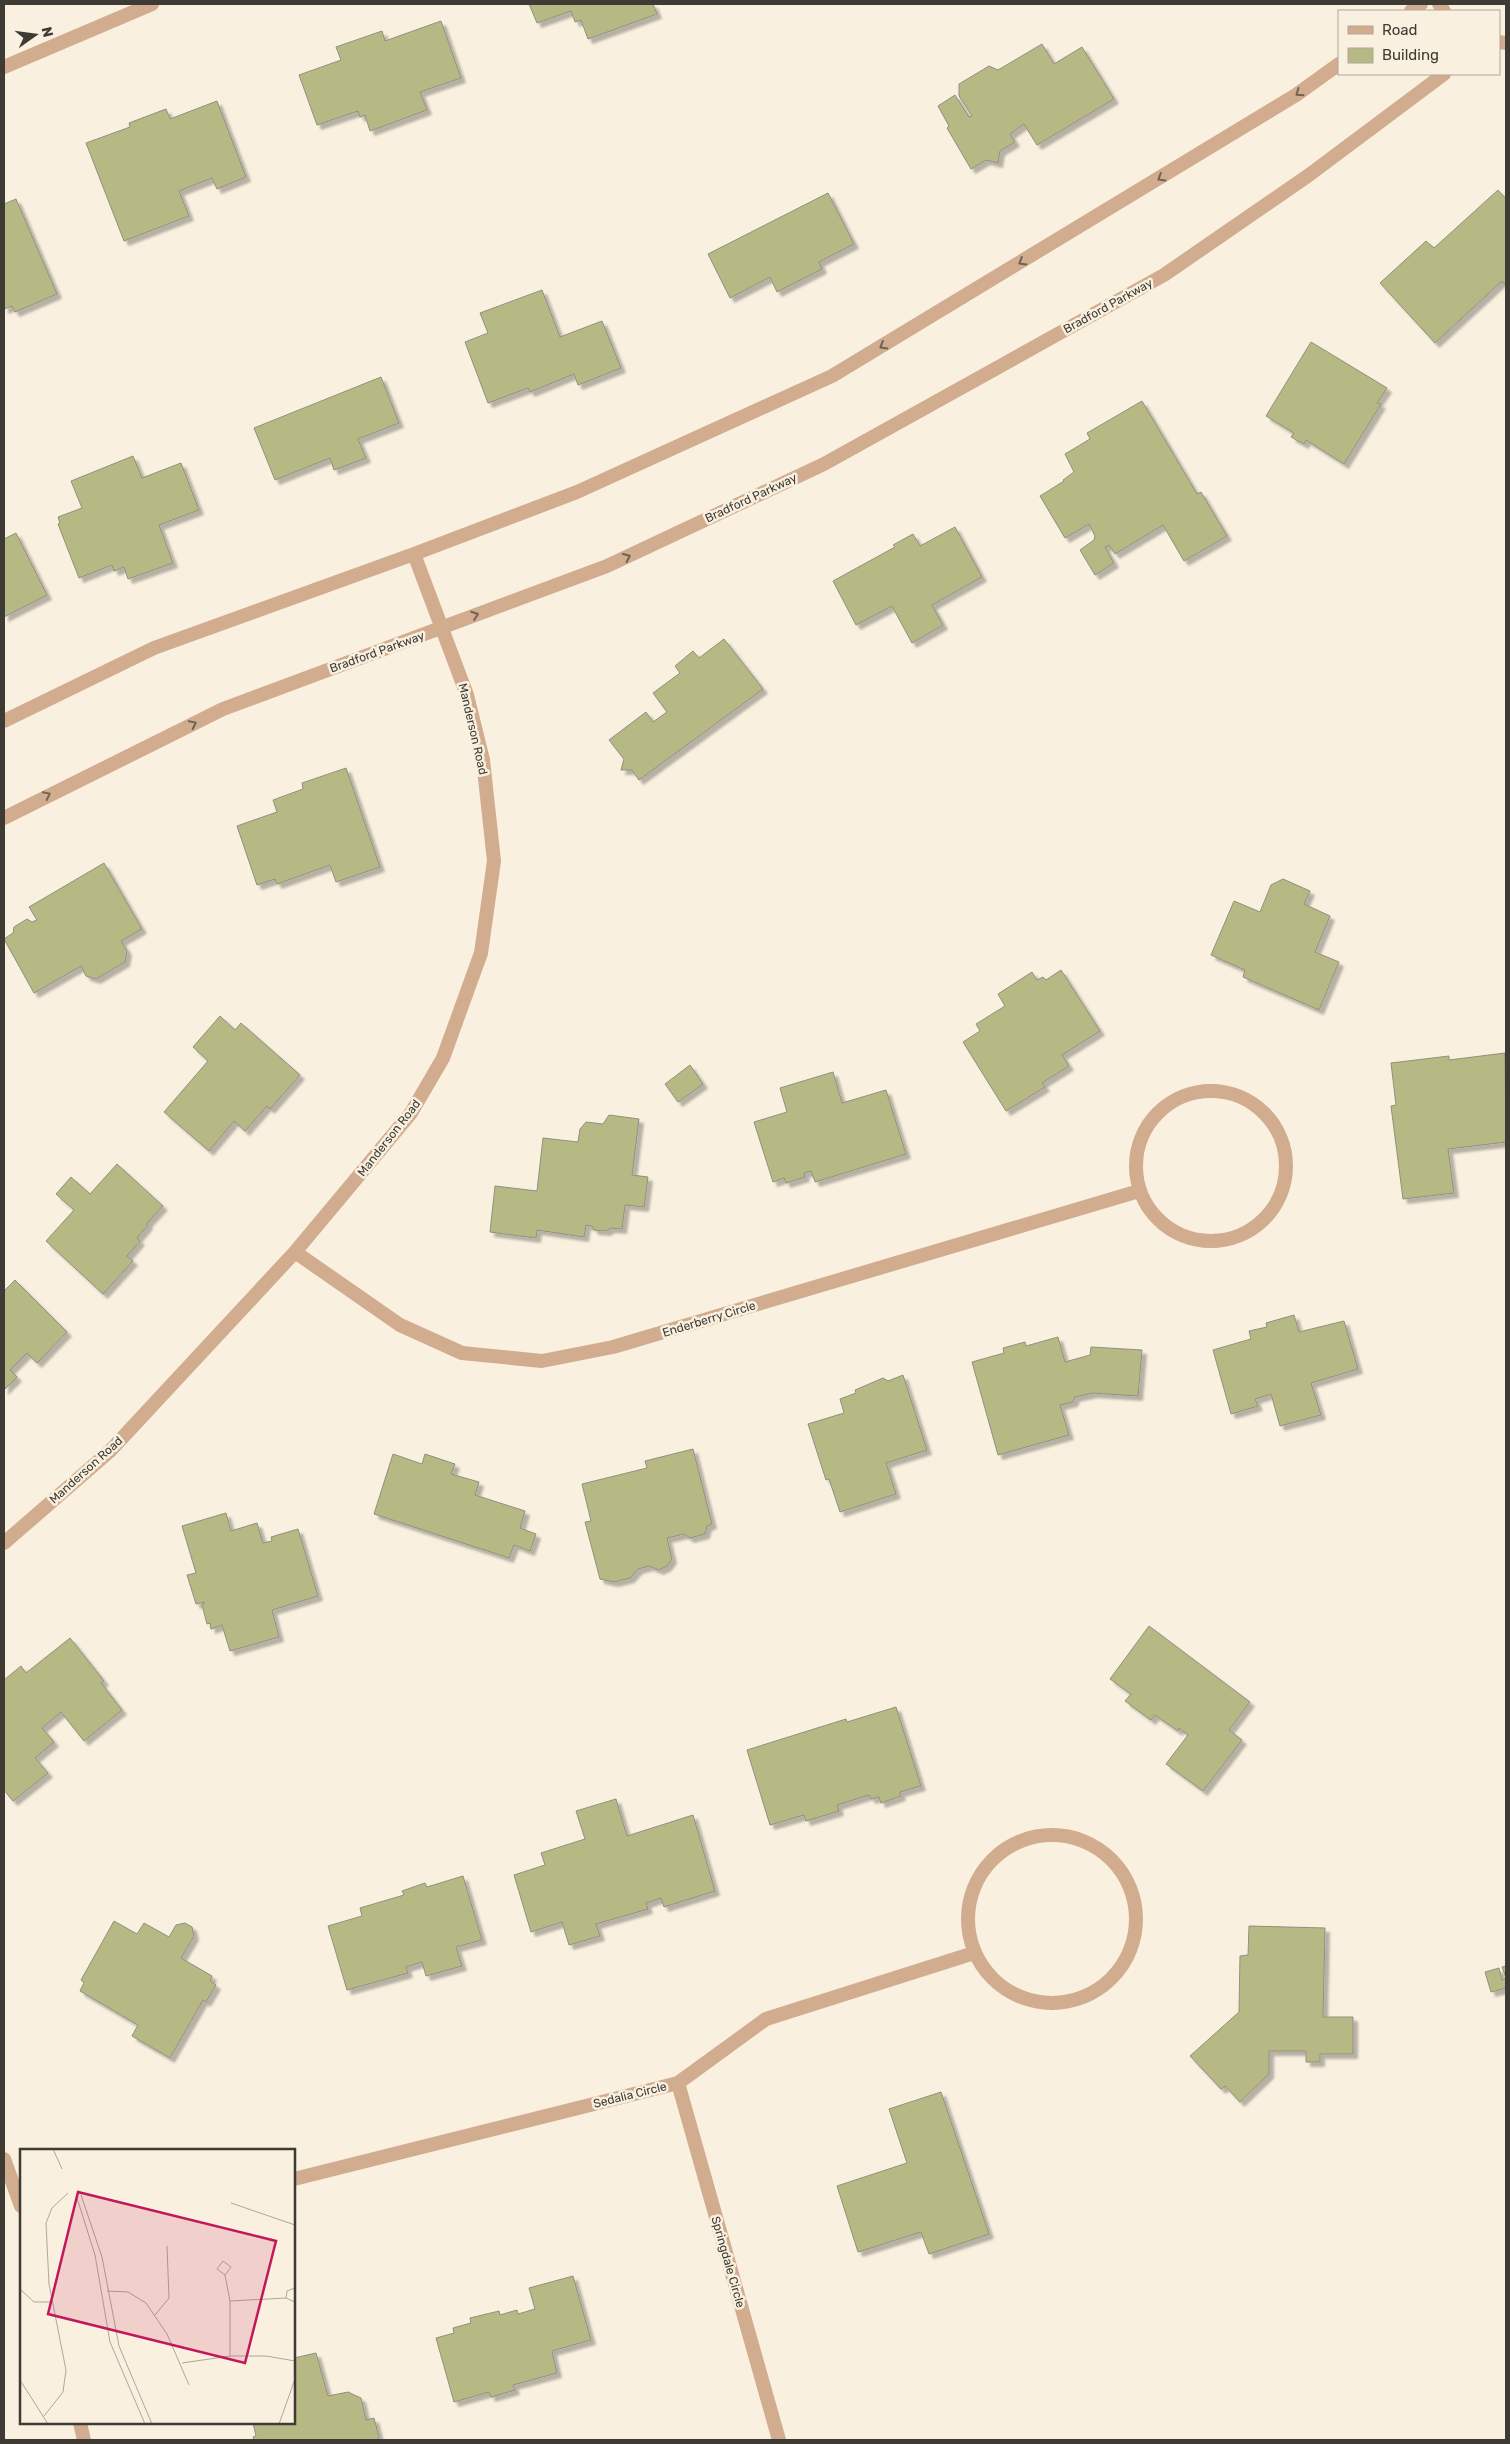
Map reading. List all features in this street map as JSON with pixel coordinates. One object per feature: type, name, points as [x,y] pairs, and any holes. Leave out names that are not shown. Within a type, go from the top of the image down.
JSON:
[{"type":"street","points":[[4,67],[148,4]]},
{"type":"street","points":[[4,721],[154,648],[414,554],[577,492],[832,376],[1296,96],[1338,65]]},
{"type":"street","name":"Bradford Parkway","points":[[4,818],[224,709],[608,566],[833,460],[1164,275],[1308,175],[1443,75]]},
{"type":"street","name":"Manderson Road","points":[[4,1543],[110,1452],[296,1252],[411,1113],[443,1058],[481,953],[494,861],[482,760],[467,695],[414,554]]},
{"type":"street","points":[[1206,1090],[1226,1091],[1244,1098],[1260,1109],[1274,1124],[1282,1142],[1286,1161],[1285,1181],[1279,1200],[1268,1216],[1253,1229],[1236,1238],[1216,1242],[1196,1241],[1178,1234],[1161,1224],[1148,1208],[1139,1190],[1135,1171],[1136,1151],[1143,1132],[1161,1109],[1186,1094],[1206,1090]]},
{"type":"street","name":"Enderberry Circle","points":[[296,1252],[400,1325],[462,1353],[542,1360],[613,1347],[1139,1190]]},
{"type":"street","points":[[1044,1834],[1071,1836],[1096,1846],[1116,1863],[1130,1886],[1137,1911],[1134,1938],[1125,1963],[1108,1984],[1085,1998],[1059,2004],[1033,2002],[1009,1992],[988,1975],[974,1952],[967,1926],[969,1900],[979,1875],[996,1855],[1018,1840],[1044,1834]]},
{"type":"street","name":"Sedalia Circle","points":[[295,2178],[678,2083],[766,2019],[974,1952]]},
{"type":"street","name":"Springdale Circle","points":[[678,2083],[778,2440]]},
{"type":"street","points":[[4,2159],[20,2203]]},
{"type":"street","points":[[80,2424],[84,2440]]},
{"type":"building","points":[[529,4],[653,4],[657,14],[588,39],[581,20],[575,22],[571,11],[537,23]]},
{"type":"building","points":[[441,21],[461,78],[420,92],[427,110],[370,131],[365,115],[360,117],[358,111],[317,125],[299,75],[341,60],[336,47],[382,31],[385,41]]},
{"type":"building","points":[[1042,44],[1054,64],[1082,47],[1114,99],[1037,145],[1024,124],[1010,134],[1015,142],[1000,151],[998,163],[986,160],[971,169],[947,128],[949,126],[938,106],[955,95],[969,117],[972,116],[959,96],[959,84],[989,66],[998,70]]},
{"type":"building","points":[[217,101],[246,177],[217,189],[212,178],[179,191],[189,216],[124,241],[86,143],[130,127],[129,123],[166,109],[170,119]]},
{"type":"building","points":[[1498,190],[1506,199],[1506,285],[1502,281],[1435,343],[1380,283],[1426,241],[1434,248]]},
{"type":"building","points":[[828,193],[854,244],[819,262],[822,269],[777,292],[770,277],[730,298],[708,254]]},
{"type":"building","points":[[16,199],[57,294],[15,312],[12,306],[4,309],[4,204]]},
{"type":"building","points":[[542,290],[560,337],[602,321],[621,368],[578,385],[574,374],[530,392],[528,388],[488,403],[465,342],[488,333],[480,313]]},
{"type":"building","points":[[1311,342],[1387,388],[1377,403],[1381,404],[1344,464],[1306,440],[1304,444],[1291,437],[1294,433],[1266,416]]},
{"type":"building","points":[[381,377],[399,423],[358,439],[366,458],[334,470],[330,458],[275,480],[254,428]]},
{"type":"building","points":[[1142,401],[1197,494],[1201,492],[1227,536],[1184,561],[1163,525],[1115,554],[1109,545],[1105,547],[1114,563],[1095,575],[1080,550],[1094,540],[1095,536],[1089,524],[1065,538],[1040,496],[1064,481],[1074,472],[1065,454],[1090,439],[1087,433]]},
{"type":"building","points":[[133,456],[142,478],[181,463],[199,510],[159,525],[173,563],[128,579],[124,567],[114,571],[112,565],[79,578],[58,524],[60,523],[58,517],[82,508],[71,481]]},
{"type":"building","points":[[955,527],[982,577],[932,605],[943,625],[912,643],[892,606],[856,625],[833,581],[895,547],[893,545],[913,534],[920,546]]},
{"type":"building","points":[[16,533],[47,595],[4,617],[4,539]]},
{"type":"building","points":[[724,639],[763,689],[639,780],[632,770],[621,770],[624,759],[609,740],[646,712],[653,722],[667,712],[653,693],[680,673],[675,666],[693,651],[699,658]]},
{"type":"building","points":[[346,768],[380,867],[336,882],[330,865],[277,884],[275,879],[257,885],[237,826],[277,812],[273,800],[303,789],[302,783]]},
{"type":"building","points":[[104,863],[142,929],[121,941],[127,951],[125,962],[96,979],[86,976],[81,966],[34,993],[4,939],[13,933],[14,927],[27,919],[32,922],[37,920],[29,907]]},
{"type":"building","points":[[1283,879],[1310,891],[1304,904],[1330,916],[1315,952],[1339,962],[1319,1010],[1243,977],[1245,970],[1211,955],[1234,901],[1260,912],[1271,885]]},
{"type":"building","points":[[1061,970],[1100,1031],[1062,1055],[1069,1066],[1042,1083],[1045,1087],[1006,1111],[963,1042],[980,1031],[976,1024],[1005,1006],[998,994],[1032,972],[1037,980],[1043,977],[1046,980]]},
{"type":"building","points":[[220,1016],[235,1030],[241,1023],[300,1075],[270,1109],[267,1106],[245,1131],[234,1121],[209,1151],[164,1112],[208,1061],[193,1047]]},
{"type":"building","points":[[1505,1053],[1506,1142],[1448,1149],[1454,1193],[1403,1199],[1391,1106],[1396,1105],[1391,1063],[1449,1056],[1449,1060]]},
{"type":"building","points":[[690,1065],[703,1084],[678,1102],[665,1084]]},
{"type":"building","points":[[833,1072],[842,1103],[886,1090],[906,1154],[815,1182],[811,1171],[804,1173],[805,1177],[786,1183],[784,1178],[773,1182],[754,1122],[787,1112],[780,1088]]},
{"type":"building","points":[[609,1115],[639,1119],[632,1175],[648,1177],[644,1207],[625,1205],[622,1229],[594,1230],[592,1226],[586,1225],[584,1237],[537,1230],[536,1238],[490,1232],[495,1186],[537,1191],[543,1138],[578,1142],[580,1129],[586,1122],[603,1124]]},
{"type":"building","points":[[117,1164],[163,1206],[147,1223],[148,1225],[137,1238],[140,1241],[127,1256],[133,1261],[103,1294],[46,1241],[74,1210],[56,1194],[71,1177],[90,1194]]},
{"type":"building","points":[[15,1280],[67,1332],[37,1363],[27,1353],[10,1370],[17,1377],[4,1390],[4,1291]]},
{"type":"building","points":[[1294,1315],[1299,1332],[1344,1321],[1358,1369],[1311,1383],[1321,1415],[1280,1426],[1271,1394],[1255,1399],[1258,1406],[1231,1414],[1213,1350],[1251,1339],[1249,1331],[1267,1327],[1266,1323]]},
{"type":"building","points":[[1058,1337],[1065,1362],[1090,1355],[1091,1347],[1142,1350],[1138,1396],[1093,1393],[1075,1397],[1073,1402],[1060,1405],[1069,1435],[998,1455],[972,1362],[1004,1353],[1003,1348],[1025,1342],[1026,1346]]},
{"type":"building","points":[[903,1375],[927,1450],[886,1463],[896,1494],[840,1512],[829,1479],[826,1480],[808,1424],[844,1413],[840,1399],[856,1393],[855,1390],[883,1378],[888,1381]]},
{"type":"building","points":[[693,1449],[712,1524],[707,1526],[705,1534],[690,1538],[684,1534],[667,1538],[672,1559],[667,1566],[659,1570],[649,1566],[638,1569],[630,1578],[614,1582],[600,1579],[585,1522],[591,1521],[582,1484],[647,1468],[645,1461]]},
{"type":"building","points":[[393,1454],[422,1464],[425,1454],[455,1464],[451,1474],[479,1482],[475,1495],[525,1511],[520,1528],[536,1534],[530,1551],[514,1545],[509,1558],[374,1514]]},
{"type":"building","points":[[226,1513],[231,1531],[257,1523],[263,1543],[272,1541],[271,1537],[298,1529],[318,1596],[272,1610],[279,1637],[230,1651],[222,1625],[211,1629],[210,1623],[207,1624],[202,1605],[204,1602],[196,1604],[187,1575],[196,1573],[182,1526]]},
{"type":"building","points":[[1149,1626],[1250,1702],[1229,1730],[1242,1740],[1203,1791],[1166,1764],[1188,1735],[1179,1728],[1178,1731],[1155,1715],[1151,1720],[1125,1701],[1131,1694],[1110,1679]]},
{"type":"building","points":[[70,1638],[104,1681],[101,1683],[122,1710],[84,1741],[61,1712],[42,1728],[54,1742],[35,1758],[48,1773],[13,1801],[4,1790],[4,1680],[21,1666],[26,1673]]},
{"type":"building","points":[[896,1707],[921,1786],[900,1792],[901,1796],[881,1803],[879,1797],[871,1799],[869,1795],[837,1805],[839,1811],[806,1821],[804,1815],[770,1825],[747,1750],[846,1719],[847,1722]]},
{"type":"building","points":[[616,1799],[627,1836],[693,1815],[715,1891],[664,1907],[661,1898],[646,1903],[648,1909],[596,1924],[600,1936],[569,1945],[562,1922],[531,1932],[514,1875],[545,1865],[541,1853],[585,1839],[576,1811]]},
{"type":"building","points":[[463,1876],[482,1940],[456,1947],[462,1966],[426,1976],[422,1962],[406,1967],[408,1973],[347,1990],[328,1926],[362,1916],[360,1908],[404,1895],[402,1891],[425,1883],[427,1887]]},
{"type":"building","points":[[114,1921],[137,1934],[144,1923],[169,1937],[176,1925],[185,1923],[192,1927],[194,1936],[181,1958],[212,1976],[210,1981],[216,1985],[206,2002],[203,2000],[170,2058],[132,2036],[138,2025],[80,1991],[84,1983],[81,1980]]},
{"type":"building","points":[[1249,1926],[1325,1928],[1323,2017],[1353,2017],[1353,2054],[1320,2054],[1320,2062],[1306,2062],[1306,2051],[1269,2051],[1269,2074],[1240,2102],[1225,2086],[1221,2089],[1190,2056],[1239,2012],[1240,1956],[1248,1955]]},
{"type":"building","points":[[1506,1966],[1506,1978],[1502,1967]]},
{"type":"building","points":[[1499,1968],[1502,1980],[1506,1978],[1506,1988],[1491,1992],[1485,1972]]},
{"type":"building","points":[[941,2092],[989,2234],[929,2254],[921,2232],[858,2252],[837,2186],[907,2163],[889,2109]]},
{"type":"building","points":[[573,2276],[591,2340],[552,2351],[557,2373],[513,2385],[515,2390],[491,2397],[489,2392],[454,2402],[436,2338],[454,2333],[453,2328],[471,2323],[470,2318],[499,2311],[500,2315],[517,2310],[518,2314],[535,2309],[529,2288]]},
{"type":"building","points":[[316,2353],[328,2396],[348,2392],[361,2398],[366,2420],[374,2418],[379,2437],[377,2440],[254,2440],[253,2437],[256,2436],[253,2424],[295,2424],[295,2358]]}]
